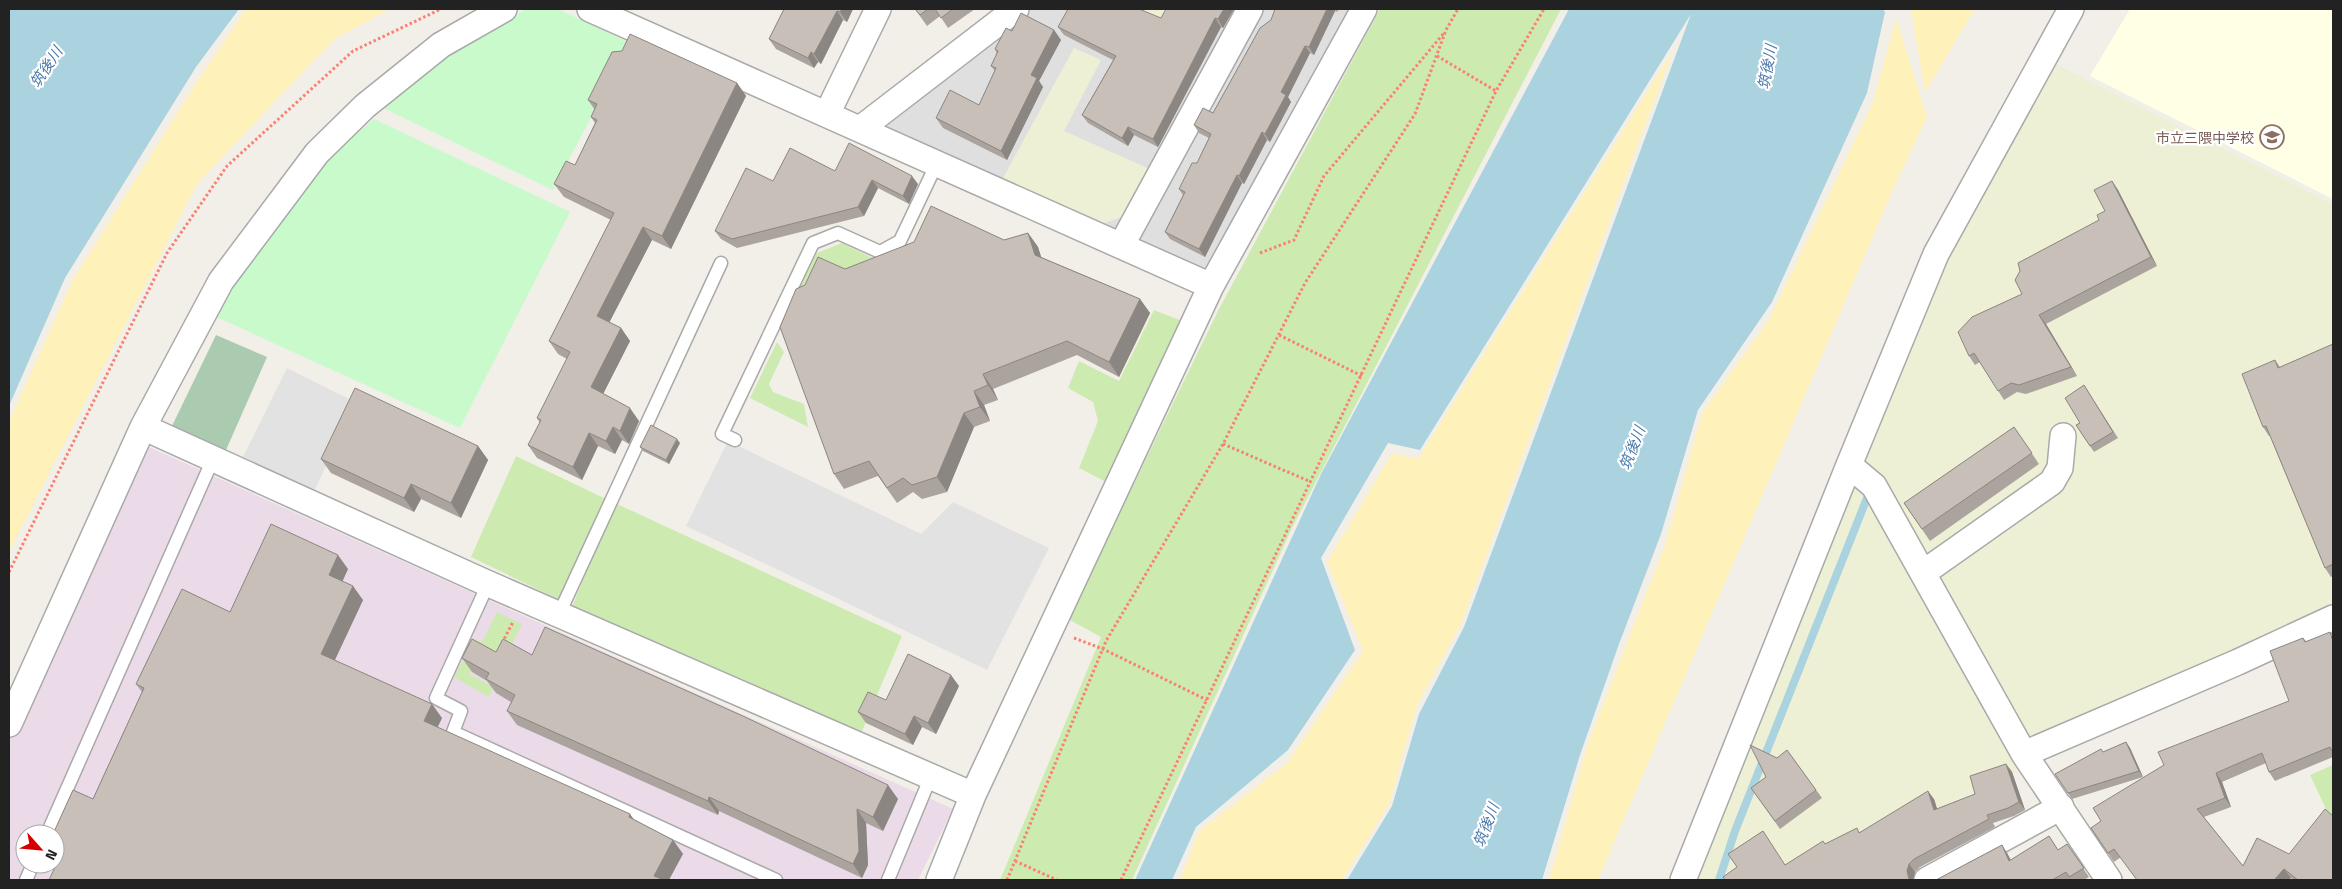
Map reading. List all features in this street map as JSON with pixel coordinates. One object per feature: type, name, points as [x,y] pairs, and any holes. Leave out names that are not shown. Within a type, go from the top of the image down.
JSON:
[{"type":"street","points":[[9,724],[143,427],[221,281],[318,153],[365,106],[440,45],[504,9]]},
{"type":"street","points":[[590,9],[1121,246],[1216,277]]},
{"type":"street","points":[[827,114],[878,9]]},
{"type":"street","points":[[860,129],[1016,9]]},
{"type":"street","points":[[1121,246],[1250,9]]},
{"type":"street","points":[[939,880],[973,795],[1216,277],[1364,9]]},
{"type":"street","points":[[1683,880],[1849,465],[1936,254],[2071,9]]},
{"type":"street","points":[[143,427],[488,584],[973,795]]},
{"type":"street","points":[[1923,573],[2052,482],[2060,468],[2062,436]]},
{"type":"street","points":[[1849,465],[1874,486],[2024,754],[2109,880]]},
{"type":"street","points":[[2024,754],[2238,662],[2333,618]]},
{"type":"street","points":[[1928,880],[2060,807]]},
{"type":"lane","points":[[735,440],[722,434],[813,243],[838,233],[880,252],[900,241],[937,163]]},
{"type":"lane","points":[[559,614],[721,263]]},
{"type":"lane","points":[[51,824],[213,459]]},
{"type":"lane","points":[[488,584],[436,698],[461,711],[453,732],[776,880]]},
{"type":"lane","points":[[888,880],[931,776]]},
{"type":"path","points":[[9,572],[167,253],[227,166],[353,51],[441,9]]},
{"type":"path","points":[[1216,277],[1294,240],[1324,176],[1446,30],[1458,9]]},
{"type":"path","points":[[1121,880],[1496,91],[1544,9]]},
{"type":"path","points":[[1008,880],[1103,649],[1223,444],[1305,283],[1415,114],[1446,30]]},
{"type":"path","points":[[1437,56],[1496,91]]},
{"type":"path","points":[[1279,335],[1362,376]]},
{"type":"path","points":[[1223,444],[1311,482]]},
{"type":"path","points":[[498,651],[524,599]]},
{"type":"path","points":[[1103,649],[1207,700]]},
{"type":"path","points":[[1015,862],[1057,880]]},
{"type":"shaded area","points":[[1031,9],[1358,9],[1208,276],[882,129]]},
{"type":"shaded area","points":[[1135,9],[1174,9],[1165,25]]},
{"type":"shaded area","name":"市立三隈中学校","points":[[2130,9],[2333,9],[2333,199],[2090,76]]},
{"type":"shaded area","points":[[1074,48],[1101,60],[1064,131],[1154,171],[1131,214],[1104,223],[1002,180]]},
{"type":"shaded area","points":[[2034,53],[2333,204],[2333,628],[2045,756],[1801,880],[1672,880]]},
{"type":"shaded area","points":[[216,335],[267,357],[226,450],[172,426]]},
{"type":"shaded area","points":[[287,368],[355,402],[314,492],[243,457]]},
{"type":"shaded area","points":[[728,441],[921,534],[953,502],[1049,548],[987,670],[686,526]]},
{"type":"shaded area","points":[[147,446],[953,809],[918,880],[9,880],[9,741]]},
{"type":"green space","points":[[526,9],[558,9],[630,43],[553,190],[383,108],[443,60]]},
{"type":"green space","points":[[1380,9],[1561,9],[1292,528],[1132,880],[1000,880],[1101,637],[1068,619],[1218,311]]},
{"type":"green space","points":[[374,119],[570,212],[460,428],[214,316],[264,239],[327,159]]},
{"type":"green space","points":[[842,243],[889,266],[802,299],[795,295],[817,253]]},
{"type":"green space","points":[[1154,310],[1185,322],[1112,485],[1079,468],[1098,421],[1093,402],[1068,388],[1079,361],[1119,381]]},
{"type":"green space","points":[[777,342],[784,352],[769,384],[773,392],[804,404],[808,427],[750,398]]},
{"type":"green space","points":[[516,456],[606,499],[560,600],[471,557]]},
{"type":"green space","points":[[615,503],[902,636],[859,738],[569,614]]},
{"type":"green space","points":[[497,612],[522,624],[504,661],[482,652],[469,674],[494,687],[489,697],[454,677],[474,639],[482,642]]},
{"type":"green space","points":[[2333,765],[2333,815],[2327,811],[2310,775]]},
{"type":"sand","points":[[246,9],[390,9],[334,39],[197,184],[9,552],[9,422],[72,281],[199,78]]},
{"type":"sand","points":[[1911,9],[1975,9],[1925,92]]},
{"type":"sand","points":[[1896,18],[1927,117],[1891,194],[1598,880],[1549,880],[1587,746],[1666,542],[1702,413],[1770,318],[1873,102]]},
{"type":"sand","points":[[1673,50],[1461,624],[1417,706],[1389,804],[1342,880],[1180,880],[1199,831],[1287,763],[1363,651],[1327,562],[1392,453],[1418,459]]},
{"type":"water","name":"筑後川","points":[[9,9],[239,9],[196,67],[65,278],[9,406]]},
{"type":"water","name":"筑後川","points":[[1569,9],[1883,9],[1885,12],[1867,93],[1772,302],[1698,410],[1661,534],[1619,644],[1580,755],[1542,880],[1347,880],[1392,806],[1419,714],[1464,627],[1691,14],[1420,450],[1388,443],[1321,558],[1355,650],[1288,750],[1196,827],[1172,880],[1135,880],[1321,474]]},
{"type":"building","points":[[784,9],[842,9],[840,12],[837,11],[814,54],[811,52],[808,58],[769,39]]},
{"type":"building","points":[[915,9],[928,9],[920,15]]},
{"type":"building","points":[[935,9],[953,9],[941,18]]},
{"type":"building","points":[[1068,9],[1139,9],[1161,18],[1166,9],[1224,9],[1218,19],[1215,18],[1153,139],[1128,127],[1122,138],[1082,115],[1116,56],[1058,27]]},
{"type":"building","points":[[1275,9],[1327,9],[1309,47],[1305,46],[1281,92],[1286,95],[1265,134],[1262,132],[1239,176],[1237,175],[1199,249],[1165,232],[1185,192],[1179,189],[1192,163],[1197,163],[1211,134],[1194,125],[1203,108],[1213,113],[1260,28],[1271,20]]},
{"type":"building","points":[[1021,13],[1054,30],[1031,75],[1037,78],[1001,151],[936,118],[950,90],[979,105],[996,68],[991,66],[998,51],[995,49],[1006,28],[1012,31]]},
{"type":"building","points":[[630,34],[737,83],[662,236],[643,227],[597,316],[621,328],[591,387],[630,408],[620,431],[613,427],[606,441],[589,433],[573,467],[528,445],[541,420],[537,418],[570,352],[549,341],[614,213],[554,184],[566,161],[575,165],[597,120],[591,117],[597,104],[588,100],[612,52],[622,51]]},
{"type":"building","points":[[849,143],[912,176],[903,196],[872,180],[858,207],[732,239],[715,231],[746,168],[773,181],[790,148],[835,171]]},
{"type":"building","points":[[2112,181],[2151,257],[2039,315],[2071,367],[2019,385],[2011,383],[1998,391],[1974,353],[1969,356],[1958,332],[1972,317],[2022,294],[2015,280],[2020,271],[2018,263],[2099,220],[2097,215],[2105,211],[2094,190]]},
{"type":"building","points":[[931,206],[1004,240],[1028,233],[1035,255],[1140,299],[1109,362],[1067,341],[983,374],[988,385],[974,391],[980,407],[964,413],[937,477],[912,485],[903,478],[887,488],[869,461],[834,474],[780,327],[796,289],[805,285],[818,257],[845,269],[914,242]]},
{"type":"building","points":[[2333,344],[2333,564],[2325,568],[2266,426],[2263,427],[2242,374],[2275,360],[2278,368]]},
{"type":"building","points":[[2084,385],[2113,432],[2090,446],[2076,425],[2080,423],[2065,398]]},
{"type":"building","points":[[355,388],[478,446],[451,503],[411,484],[404,498],[321,459]]},
{"type":"building","points":[[651,425],[677,439],[666,460],[640,447]]},
{"type":"building","points":[[2014,427],[2032,453],[1922,529],[1904,503]]},
{"type":"building","points":[[271,524],[338,555],[329,575],[353,586],[321,654],[432,704],[424,721],[630,814],[629,817],[673,840],[654,876],[664,880],[49,880],[52,874],[65,874],[65,824],[58,824],[73,790],[93,799],[144,688],[136,684],[182,589],[230,612]]},
{"type":"building","points":[[545,627],[745,717],[888,785],[873,817],[857,809],[859,851],[853,864],[709,797],[708,801],[507,711],[515,695],[486,679],[489,673],[462,658],[472,639],[496,652],[503,639],[532,655]]},
{"type":"building","points":[[2330,632],[2333,641],[2333,751],[2330,747],[2269,772],[2262,753],[2216,773],[2225,798],[2197,809],[2243,866],[2257,838],[2289,854],[2325,809],[2333,816],[2333,880],[2298,880],[2284,869],[2274,880],[2137,880],[2114,849],[2108,853],[2091,828],[2101,821],[2093,808],[2164,765],[2158,752],[2289,701],[2270,651],[2303,638],[2305,642]]},
{"type":"building","points":[[908,654],[951,675],[928,723],[914,716],[905,734],[858,712],[868,692],[886,700]]},
{"type":"building","points":[[2126,742],[2139,771],[2068,793],[2055,774],[2101,749],[2103,752]]},
{"type":"building","points":[[1750,745],[1777,758],[1787,750],[1816,790],[1775,821],[1751,788],[1766,777]]},
{"type":"building","points":[[2006,764],[2019,802],[1987,815],[1989,819],[1914,859],[1909,864],[1907,871],[1910,880],[1725,880],[1723,877],[1737,867],[1728,854],[1763,831],[1785,865],[1823,841],[1825,844],[1857,828],[1859,833],[1928,791],[1934,810],[1975,794],[1970,776]]},
{"type":"building","points":[[2049,836],[2058,850],[2067,844],[2084,868],[2069,877],[2066,872],[2052,880],[1936,880],[2002,845],[2009,861]]},
{"type":"waterway","points":[[1719,880],[1735,831],[1867,498]]},
{"type":"place","name":"市立三隈中学校","points":[[2272,137]]}]
